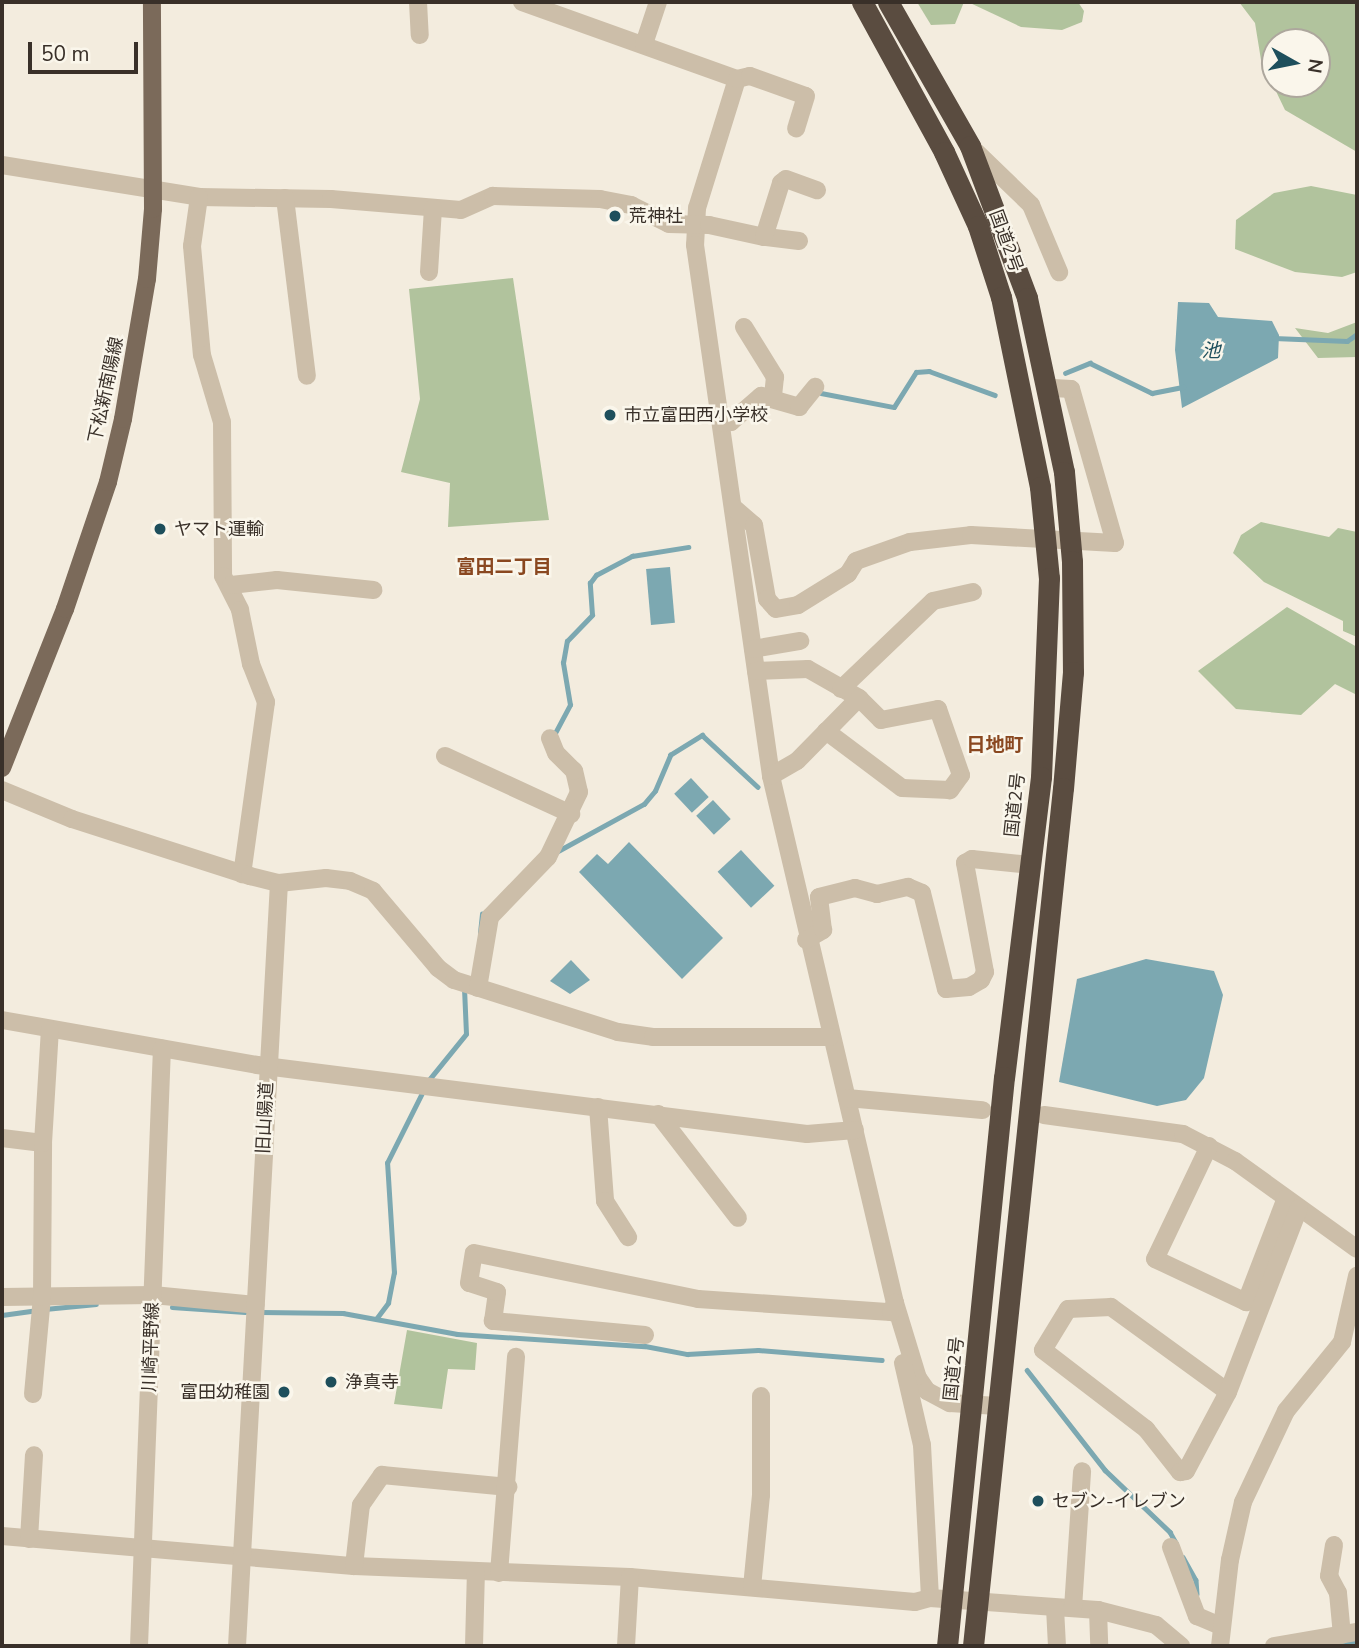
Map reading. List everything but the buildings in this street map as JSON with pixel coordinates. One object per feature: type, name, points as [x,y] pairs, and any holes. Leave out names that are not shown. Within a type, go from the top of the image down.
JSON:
[{"type":"highway","name":"国道2号","points":[[862,2],[921,106],[978,226],[1020,376],[1040,487],[1049,578],[1049,673],[1031,865],[1004,1077],[947,1646]]},
{"type":"highway","name":"国道2号","points":[[888,2],[970,146],[1027,298],[1049,388],[1072,561],[1073,672],[972,1646]]},
{"type":"main road","name":"下松新南陽線","points":[[2,768],[65,609],[107,482],[140,329],[154,190],[152,2]]},
{"type":"street","points":[[418,2],[420,35]]},
{"type":"street","points":[[523,2],[737,79],[750,76],[806,96],[796,129]]},
{"type":"street","points":[[644,44],[658,2]]},
{"type":"street","points":[[737,79],[694,227],[771,776],[806,940],[855,1130],[922,1445],[930,1598]]},
{"type":"street","points":[[970,146],[998,168],[1031,205],[1059,272]]},
{"type":"street","points":[[2,165],[199,197],[285,198],[461,210],[493,196],[600,199],[631,205],[669,224],[694,227],[709,225],[764,237],[799,241]]},
{"type":"street","points":[[764,237],[781,183],[786,179],[817,190]]},
{"type":"street","points":[[199,197],[192,246],[202,355],[222,422],[222,561],[266,702],[242,874]]},
{"type":"street","points":[[285,198],[307,376]]},
{"type":"street","points":[[429,272],[433,208]]},
{"type":"street","points":[[744,327],[775,377],[773,396]]},
{"type":"street","points":[[722,423],[731,422],[761,396],[773,396],[799,407],[814,387]]},
{"type":"street","points":[[733,507],[754,525],[767,598],[776,608],[798,605],[875,553],[948,537],[1010,535],[1115,543],[1071,389],[1049,388]]},
{"type":"street","points":[[231,585],[277,580],[373,590]]},
{"type":"street","points":[[841,689],[933,601],[973,592]]},
{"type":"street","points":[[753,649],[800,641]]},
{"type":"street","points":[[756,671],[797,667],[859,698],[881,720],[938,709],[961,775],[950,790],[902,788],[826,731]]},
{"type":"street","points":[[771,776],[797,761],[859,698]]},
{"type":"street","points":[[478,988],[490,918],[548,857],[571,814],[578,780],[556,753],[550,738]]},
{"type":"street","points":[[445,755],[571,814]]},
{"type":"street","points":[[2,790],[72,819],[242,874],[279,883],[338,878],[373,891],[438,968],[478,988],[618,1032],[653,1037],[830,1037]]},
{"type":"street","points":[[806,940],[823,930],[819,897],[855,888],[877,894],[908,887],[922,893],[946,989],[969,987],[985,972],[965,863],[971,859],[1031,865]]},
{"type":"street","name":"旧山陽道","points":[[237,1646],[279,883]]},
{"type":"street","points":[[2,1020],[267,1065],[807,1134],[855,1130]]},
{"type":"street","points":[[33,1394],[42,1297],[43,1143],[50,1030]]},
{"type":"street","name":"川崎平野線","points":[[139,1646],[162,1048]]},
{"type":"street","points":[[847,1098],[982,1110]]},
{"type":"street","points":[[598,1107],[605,1201],[628,1237]]},
{"type":"street","points":[[658,1114],[738,1218]]},
{"type":"street","points":[[1044,1115],[1183,1134],[1209,1146],[1355,1243]]},
{"type":"street","points":[[2,1138],[43,1143]]},
{"type":"street","points":[[1209,1146],[1155,1259],[1246,1302],[1293,1203]]},
{"type":"street","points":[[1228,1392],[1111,1307],[1068,1309],[1043,1350],[1146,1429],[1180,1472],[1186,1471],[1228,1392],[1293,1203]]},
{"type":"street","points":[[645,1335],[494,1321],[497,1292],[468,1283],[474,1253],[698,1299],[893,1307]]},
{"type":"street","points":[[1220,1646],[1220,1626],[1243,1502],[1286,1411],[1342,1342],[1357,1276]]},
{"type":"street","points":[[2,1297],[153,1295],[256,1305]]},
{"type":"street","points":[[893,1307],[905,1324],[918,1378],[927,1391],[950,1403],[997,1406]]},
{"type":"street","points":[[499,1573],[508,1488],[516,1357]]},
{"type":"street","points":[[752,1587],[761,1495],[761,1396]]},
{"type":"street","points":[[29,1539],[34,1455]]},
{"type":"street","points":[[1057,1646],[1082,1471]]},
{"type":"street","points":[[354,1566],[361,1505],[382,1475],[508,1488]]},
{"type":"street","points":[[2,1536],[143,1552],[354,1566],[629,1577],[915,1602],[930,1598],[1098,1610],[1156,1625],[1181,1646]]},
{"type":"street","points":[[1274,1646],[1350,1633],[1338,1594],[1329,1576],[1334,1545]]},
{"type":"street","points":[[1171,1547],[1197,1615],[1220,1626]]},
{"type":"street","points":[[474,1646],[476,1572]]},
{"type":"street","points":[[626,1646],[629,1577]]},
{"type":"street","points":[[1098,1610],[1099,1646]]},
{"type":"green space","points":[[917,2],[964,2],[955,24],[931,25]]},
{"type":"green space","points":[[968,2],[1078,2],[1084,11],[1082,22],[1062,30],[1021,27]]},
{"type":"green space","points":[[1239,2],[1357,2],[1357,152],[1285,110],[1279,98],[1331,98],[1331,28],[1261,28],[1261,60],[1255,23]]},
{"type":"green space","points":[[1311,186],[1357,195],[1357,272],[1342,277],[1295,272],[1235,249],[1236,220],[1274,193]]},
{"type":"green space","points":[[513,278],[549,520],[448,527],[450,483],[401,472],[420,399],[409,289]]},
{"type":"green space","points":[[1357,322],[1357,357],[1318,358],[1295,328],[1328,333]]},
{"type":"green space","points":[[1261,522],[1329,537],[1338,528],[1357,532],[1357,637],[1343,631],[1343,621],[1264,582],[1233,553],[1241,535]]},
{"type":"green space","points":[[1287,607],[1357,647],[1357,695],[1335,684],[1301,715],[1236,709],[1198,671]]},
{"type":"green space","points":[[407,1330],[477,1343],[475,1370],[448,1369],[442,1409],[394,1404]]},
{"type":"water","name":"池","points":[[1178,302],[1209,303],[1218,317],[1272,321],[1279,335],[1278,358],[1182,408],[1175,350]]},
{"type":"water","points":[[670,567],[675,623],[651,625],[646,569]]},
{"type":"water","points":[[691,778],[709,797],[692,813],[674,794]]},
{"type":"water","points":[[713,800],[731,819],[714,835],[696,816]]},
{"type":"water","points":[[629,842],[723,938],[682,979],[579,872],[597,854],[608,864]]},
{"type":"water","points":[[741,850],[774,886],[751,908],[718,872]]},
{"type":"water","points":[[1146,959],[1214,971],[1223,995],[1204,1078],[1186,1100],[1157,1106],[1059,1082],[1077,979]]},
{"type":"water","points":[[571,960],[590,980],[570,994],[550,981]]},
{"type":"waterway","points":[[1274,338],[1347,341],[1357,334]]},
{"type":"waterway","points":[[1065,373],[1090,363],[1152,393],[1183,387]]},
{"type":"waterway","points":[[821,393],[894,407],[916,372],[929,371],[995,395]]},
{"type":"waterway","points":[[554,735],[570,705],[563,663],[567,641],[592,615],[590,583],[596,575],[632,556],[688,547]]},
{"type":"waterway","points":[[558,851],[644,804],[655,791],[670,755],[702,735],[758,787]]},
{"type":"waterway","points":[[480,933],[482,914]]},
{"type":"waterway","points":[[428,1081],[466,1034],[464,988]]},
{"type":"waterway","points":[[376,1319],[388,1303],[394,1273],[387,1163],[423,1091]]},
{"type":"waterway","points":[[45,1309],[96,1304]]},
{"type":"waterway","points":[[172,1307],[245,1312]]},
{"type":"waterway","points":[[2,1315],[36,1310]]},
{"type":"waterway","points":[[261,1312],[343,1313],[457,1334],[645,1346],[687,1354],[758,1350],[882,1360]]},
{"type":"waterway","points":[[1027,1370],[1105,1470],[1170,1532],[1176,1543]]},
{"type":"waterway","points":[[1183,1557],[1196,1580],[1197,1594]]},
{"type":"waterway","points":[[1328,1646],[1357,1642]]},
{"type":"place","name":"荒神社","points":[[615,216]]},
{"type":"place","name":"市立富田西小学校","points":[[610,415]]},
{"type":"place","name":"ヤマト運輸","points":[[160,529]]},
{"type":"place","name":"浄真寺","points":[[331,1382]]},
{"type":"place","name":"富田幼稚園","points":[[284,1392]]},
{"type":"place","name":"セブン-イレブン","points":[[1038,1501]]},
{"type":"district","name":"富田二丁目","points":[[504,568]]},
{"type":"district","name":"日地町","points":[[995,746]]}]
